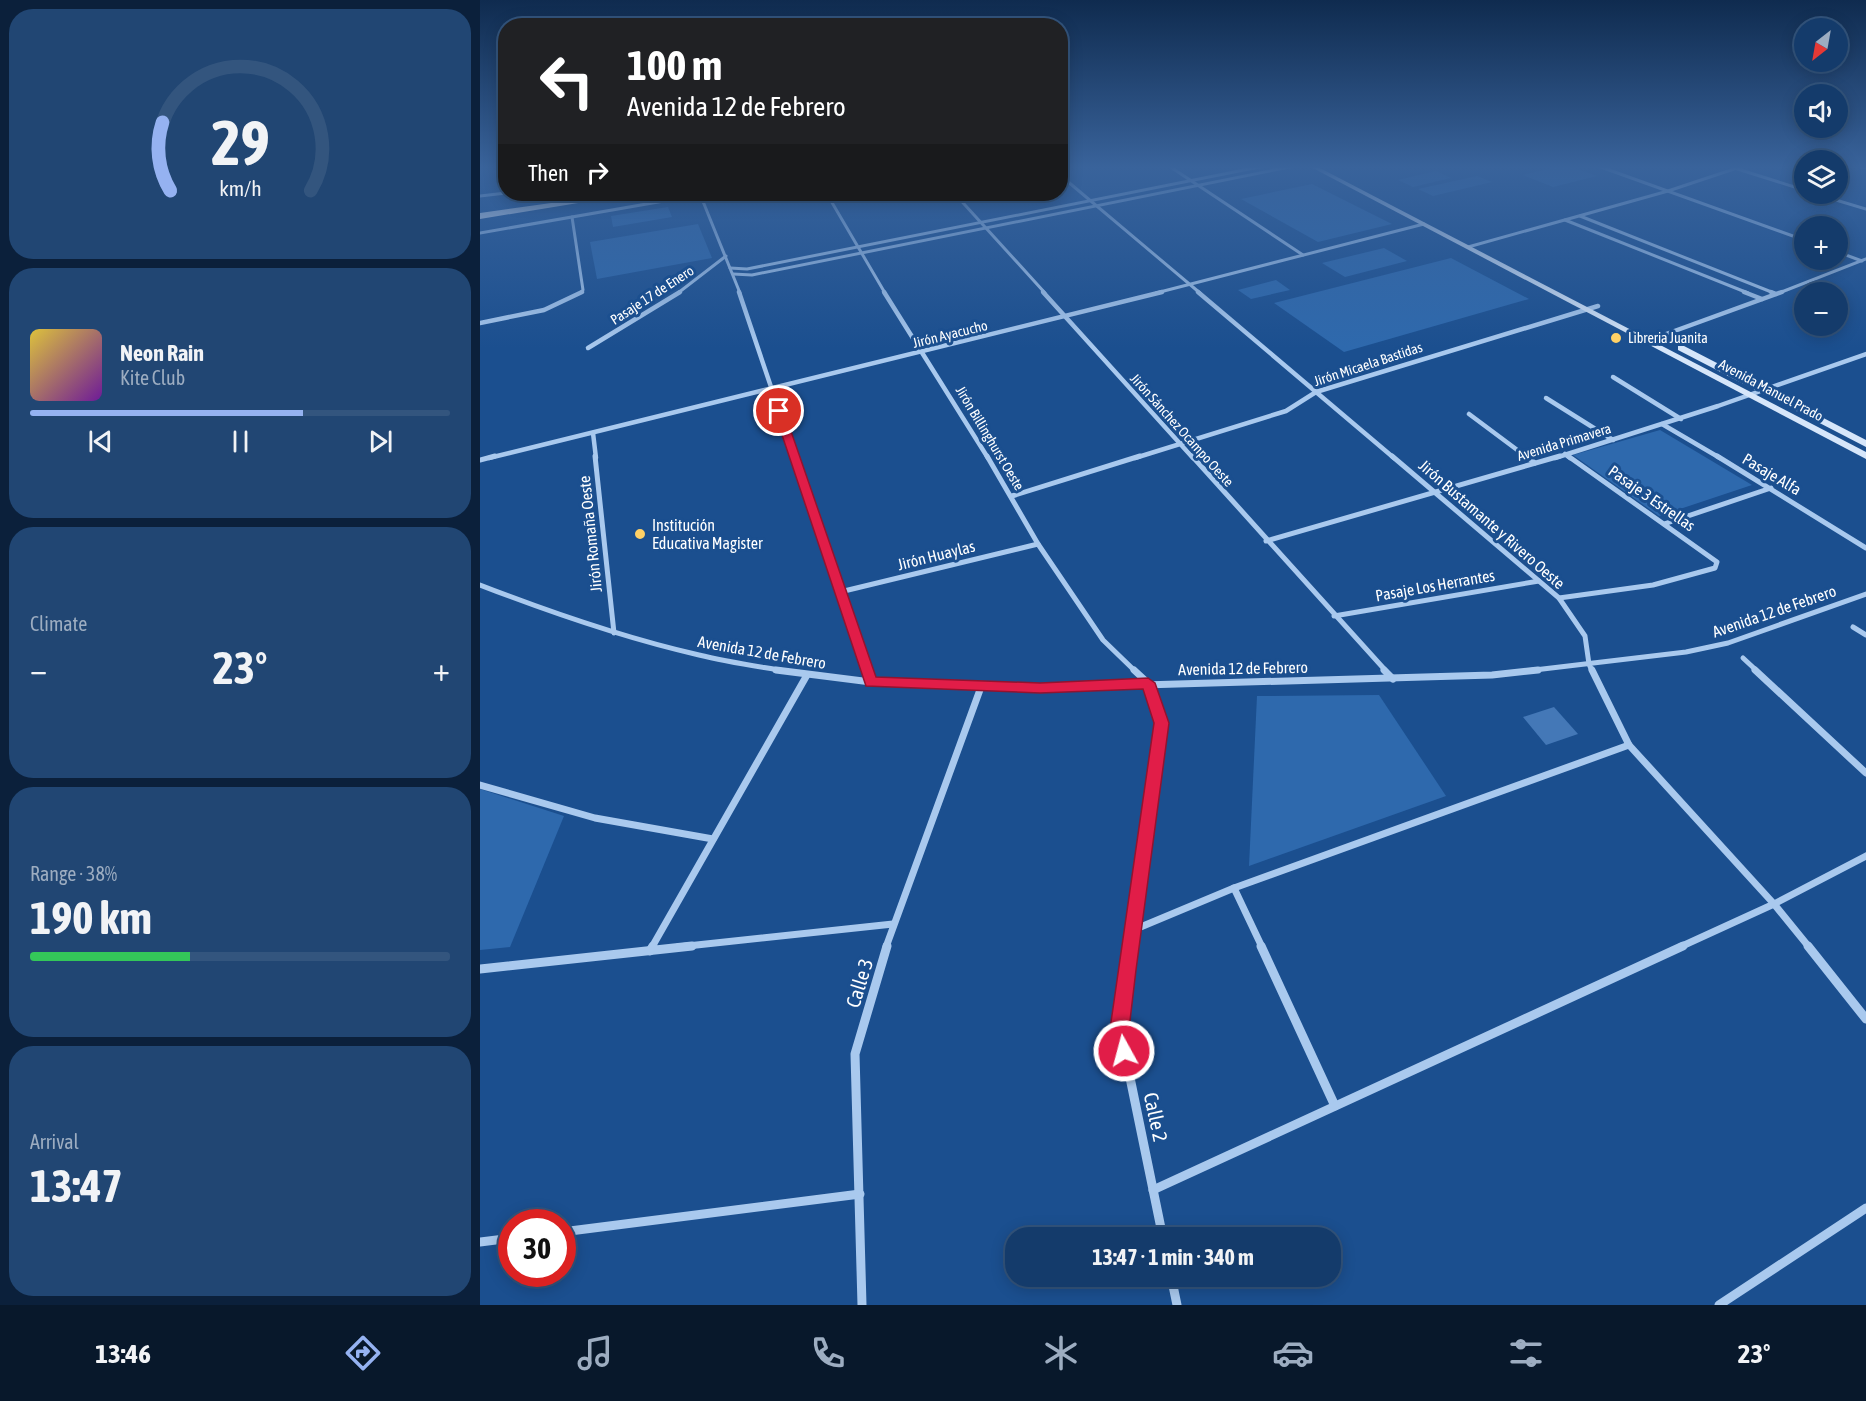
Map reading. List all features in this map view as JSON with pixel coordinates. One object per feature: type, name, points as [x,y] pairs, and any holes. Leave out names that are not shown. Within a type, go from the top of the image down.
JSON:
[{"type":"main road","name":"Avenida Manuel Prado","points":[[1430,227],[1866,456]]},
{"type":"main road","name":"Avenida Manuel Prado","points":[[1446,227],[1866,444]]},
{"type":"street","points":[[480,233],[515,227]]},
{"type":"street","points":[[480,323],[544,310],[572,299],[583,290],[573,227]]},
{"type":"street","points":[[715,227],[732,271],[871,682]]},
{"type":"street","name":"Jirón Billinghurst Oeste","points":[[846,227],[1038,544],[1103,640],[1148,683]]},
{"type":"street","points":[[732,271],[956,227]]},
{"type":"street","points":[[732,271],[752,275],[990,227]]},
{"type":"street","name":"Jirón Bustamante y Rivero Oeste","points":[[1120,227],[1559,598],[1585,636],[1589,664],[1629,745],[1774,904],[1866,1019]]},
{"type":"street","points":[[1261,227],[1303,255]]},
{"type":"street","name":"Jirón Ayacucho","points":[[480,459],[1065,317],[1413,227]]},
{"type":"street","points":[[1468,247],[1538,227]]},
{"type":"street","points":[[1584,227],[1762,300]]},
{"type":"street","points":[[1608,227],[1777,294]]},
{"type":"street","points":[[1768,227],[1794,236]]},
{"type":"street","name":"Jirón Sánchez Ocampo Oeste","points":[[985,228],[1393,679]]},
{"type":"street","points":[[1848,255],[1865,260]]},
{"type":"street","name":"Pasaje 17 de Enero","points":[[588,348],[679,293],[726,256]]},
{"type":"street","points":[[1658,337],[1865,260]]},
{"type":"street","name":"Jirón Micaela Bastidas","points":[[1011,496],[1286,411],[1316,392],[1598,306]]},
{"type":"street","name":"Avenida Primavera","points":[[1266,541],[1681,419],[1754,396],[1866,354]]},
{"type":"street","points":[[1613,377],[1681,419]]},
{"type":"street","points":[[1546,398],[1612,440]]},
{"type":"street","points":[[1469,414],[1534,463]]},
{"type":"street","name":"Pasaje Alfa","points":[[1662,424],[1771,488],[1866,548]]},
{"type":"street","name":"Jirón Romaña Oeste","points":[[593,433],[614,633]]},
{"type":"street","name":"Pasaje 3 Estrellas","points":[[1559,598],[1653,585],[1715,568],[1717,562],[1565,454]]},
{"type":"street","points":[[1664,524],[1771,488]]},
{"type":"street","name":"Jirón Huaylas","points":[[840,592],[1038,544]]},
{"type":"street","name":"Pasaje Los Herrantes","points":[[1334,616],[1539,581]]},
{"type":"street","name":"Avenida 12 de Febrero","points":[[480,585],[553,614],[701,656],[807,675],[871,682],[1040,688],[1148,683],[1492,675],[1589,664],[1686,652],[1728,643],[1866,594]]},
{"type":"street","points":[[1853,627],[1866,635]]},
{"type":"street","points":[[1743,658],[1866,773]]},
{"type":"street","points":[[650,951],[807,675]]},
{"type":"street","name":"Calle 2","points":[[1148,683],[1161,723],[1131,931],[1120,1029],[1161,1227]]},
{"type":"street","name":"Calle 3","points":[[862,1305],[855,1054],[893,924],[981,687]]},
{"type":"street","points":[[1131,931],[1234,888],[1629,745]]},
{"type":"street","points":[[480,785],[577,815],[647,830],[713,839]]},
{"type":"street","points":[[1154,1190],[1774,904],[1866,856]]},
{"type":"street","points":[[1234,888],[1335,1106]]},
{"type":"street","points":[[480,969],[893,924]]},
{"type":"street","points":[[576,1230],[860,1194]]},
{"type":"street","points":[[1719,1305],[1866,1208]]},
{"type":"street","points":[[480,1242],[498,1240]]},
{"type":"street","points":[[1173,1287],[1177,1305]]},
{"type":"shaded area","points":[[681,227],[699,227],[712,258],[597,279],[590,242]]},
{"type":"shaded area","points":[[1291,227],[1380,227],[1318,242]]},
{"type":"shaded area","points":[[1384,248],[1407,261],[1345,277],[1322,263]]},
{"type":"shaded area","points":[[1451,258],[1529,299],[1344,352],[1274,303]]},
{"type":"shaded area","points":[[1276,280],[1290,290],[1251,299],[1238,290]]},
{"type":"shaded area","points":[[1660,430],[1752,485],[1659,516],[1573,455]]},
{"type":"shaded area","points":[[1379,695],[1446,796],[1249,866],[1257,696]]},
{"type":"shaded area","points":[[480,789],[564,816],[510,947],[480,950]]},
{"type":"building","points":[[1554,707],[1578,734],[1546,745],[1523,717]]},
{"type":"place","name":"Libreria Juanita","points":[[1616,338]]},
{"type":"place","name":"Institución Educativa Magister","points":[[640,534]]},
{"type":"route","points":[[779,411],[871,682],[1040,688],[1148,683],[1161,723],[1126,970],[1120,1029],[1124,1051]]}]
